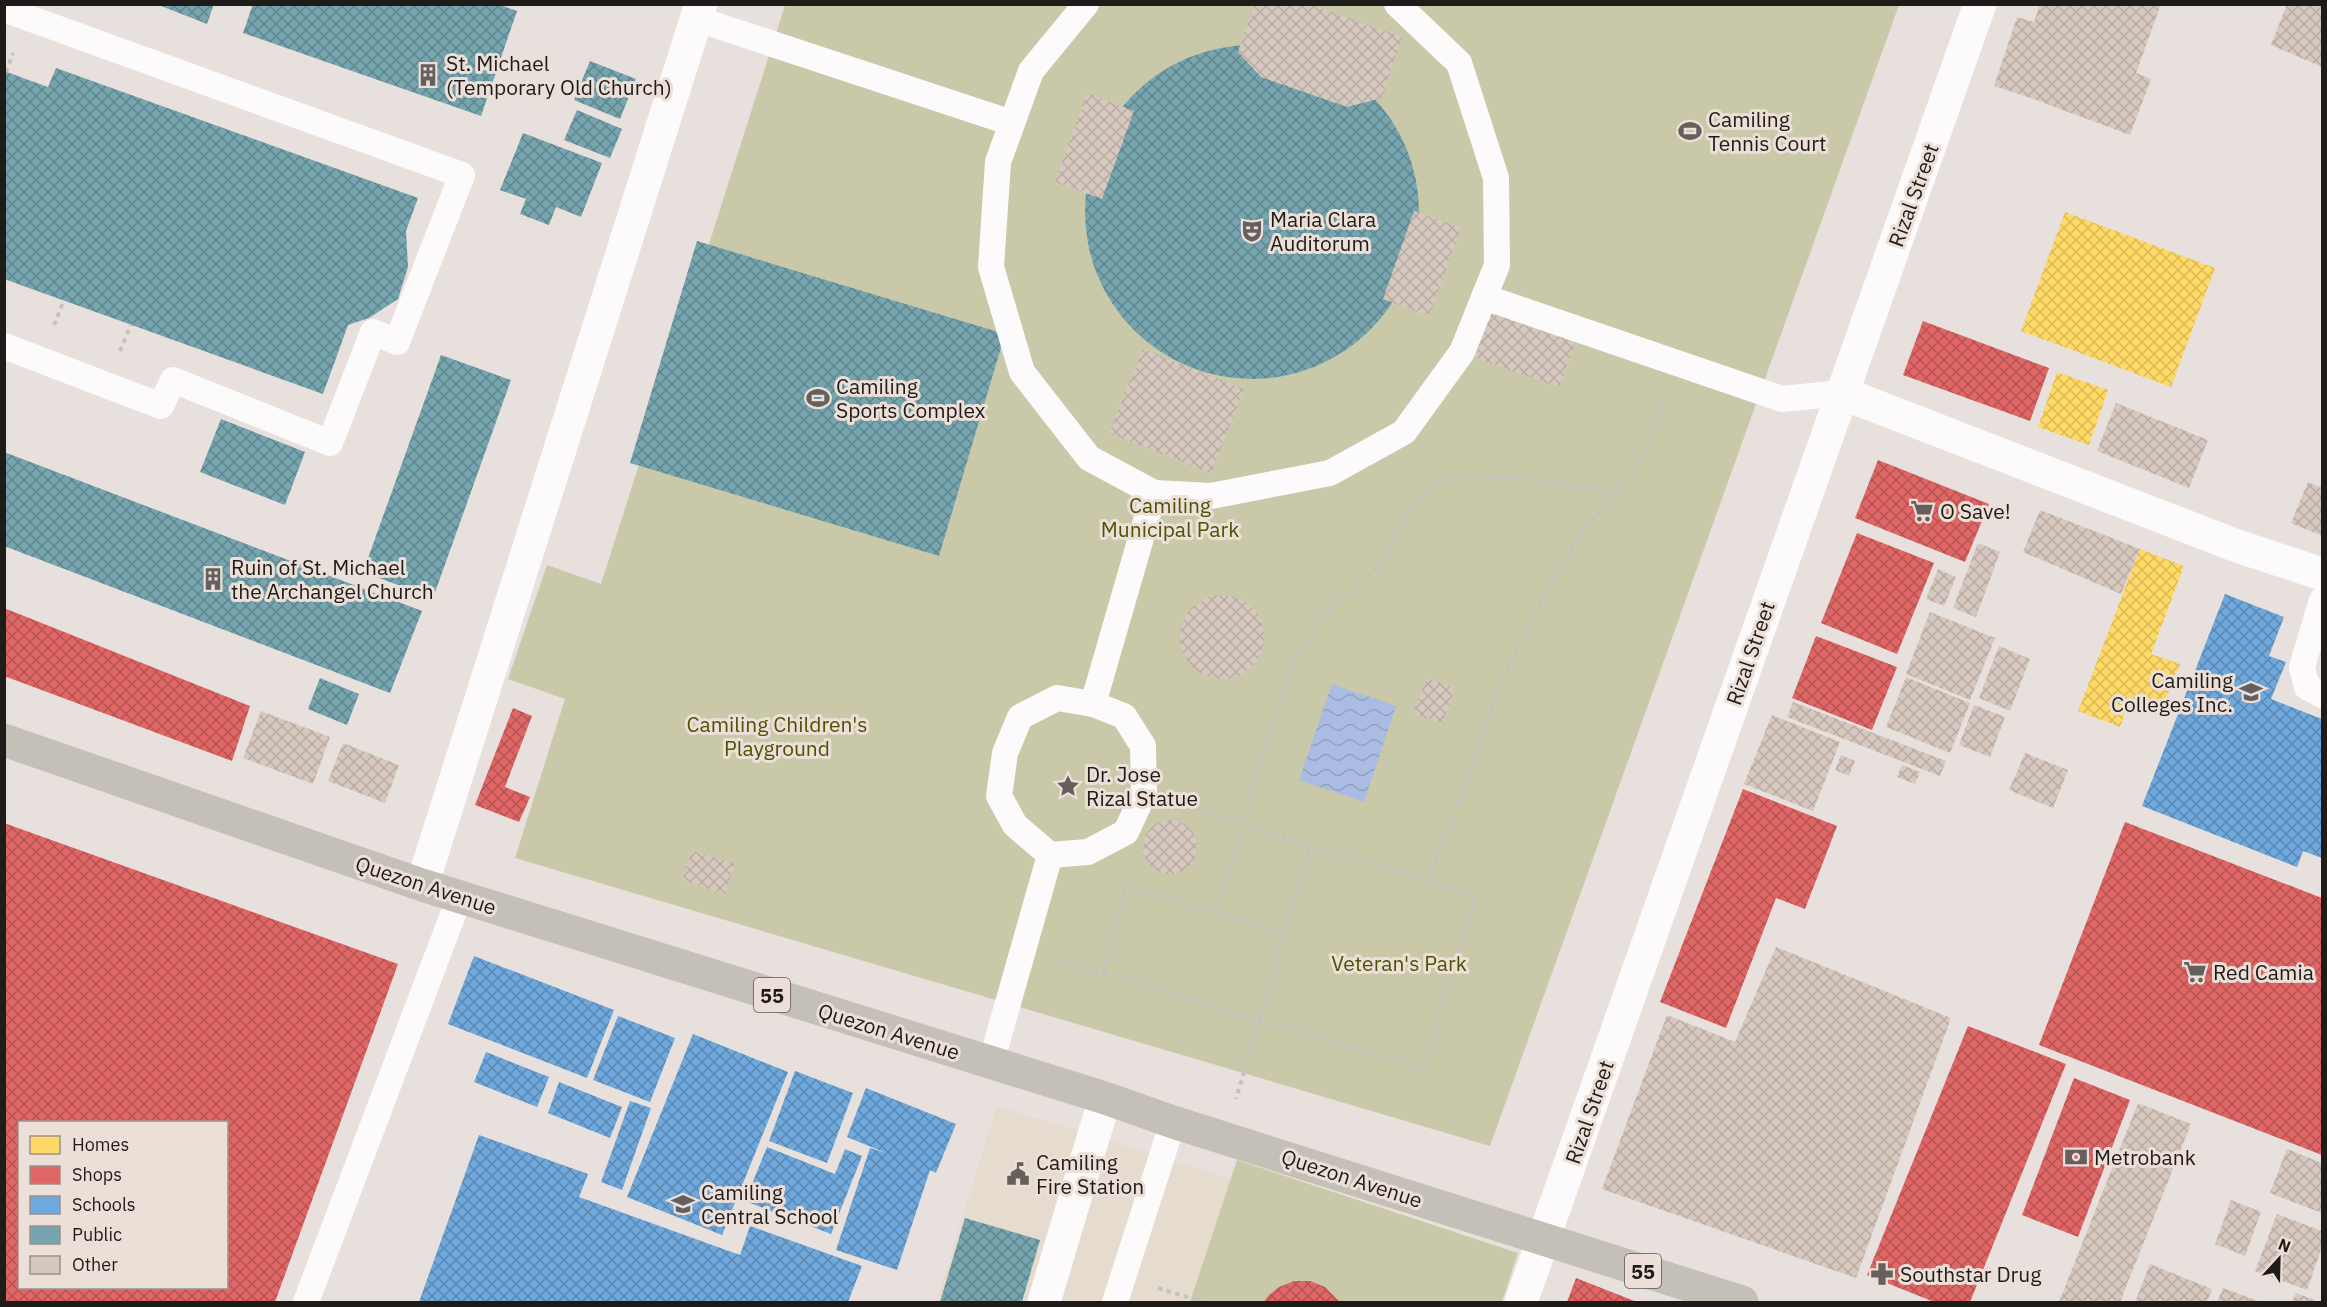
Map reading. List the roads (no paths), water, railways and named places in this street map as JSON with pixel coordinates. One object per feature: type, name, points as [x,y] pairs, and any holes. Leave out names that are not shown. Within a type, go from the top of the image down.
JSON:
[{"type":"highway","name":"Quezon Avenue","points":[[4,740],[422,885],[1105,1098],[1173,1122],[1742,1302]]},
{"type":"street","name":"Rizal Street","points":[[1521,1302],[1980,4]]},
{"type":"street","points":[[422,885],[699,12]]},
{"type":"street","points":[[1842,393],[2237,546],[2322,574]]},
{"type":"street","points":[[1044,1302],[1105,1098]]},
{"type":"lane","points":[[1086,4],[1031,71],[1012,123],[998,162],[991,267],[1022,372],[1089,458],[1154,493],[1210,496],[1330,474],[1404,432],[1462,352],[1497,265],[1496,178],[1459,63],[1397,4]]},
{"type":"lane","points":[[4,9],[462,175],[397,342],[373,332],[330,443],[173,380],[161,406],[4,346]]},
{"type":"lane","points":[[699,12],[1012,123]]},
{"type":"lane","points":[[1484,297],[1782,399],[1842,393]]},
{"type":"lane","points":[[1093,704],[1154,493]]},
{"type":"lane","points":[[2322,600],[2302,667],[2307,687],[2322,695]]},
{"type":"lane","points":[[1057,698],[1093,704],[1124,716],[1143,746],[1144,793],[1126,832],[1088,852],[1050,855],[1015,825],[999,796],[1005,753],[1020,717],[1057,698]]},
{"type":"lane","points":[[991,1063],[1050,855]]},
{"type":"lane","points":[[306,1302],[460,896]]},
{"type":"lane","points":[[1115,1302],[1173,1122]]},
{"type":"water","points":[[1332,684],[1396,706],[1364,802],[1299,780]]},
{"type":"place","name":"St. Michael (Temporary Old Church)","points":[[428,75]]},
{"type":"place","name":"Camiling Tennis Court","points":[[1690,131]]},
{"type":"place","name":"Maria Clara Auditorum","points":[[1252,231]]},
{"type":"place","name":"Camiling Sports Complex","points":[[818,398]]},
{"type":"place","name":"O Save!","points":[[1922,511]]},
{"type":"place","name":"Ruin of St. Michael the Archangel Church","points":[[213,579]]},
{"type":"place","name":"Camiling Colleges Inc.","points":[[2251,692]]},
{"type":"place","name":"Dr. Jose Rizal Statue","points":[[1068,786]]},
{"type":"place","name":"Red Camia","points":[[2195,972]]},
{"type":"place","name":"Metrobank","points":[[2076,1157]]},
{"type":"place","name":"Camiling Fire Station","points":[[1018,1174]]},
{"type":"place","name":"Camiling Central School","points":[[683,1204]]},
{"type":"place","name":"Southstar Drug","points":[[1882,1274]]},
{"type":"park label","name":"Camiling Municipal Park","points":[[1170,517]]},
{"type":"park label","name":"Camiling Children's Playground","points":[[777,736]]},
{"type":"park label","name":"Veteran's Park","points":[[1399,963]]}]
